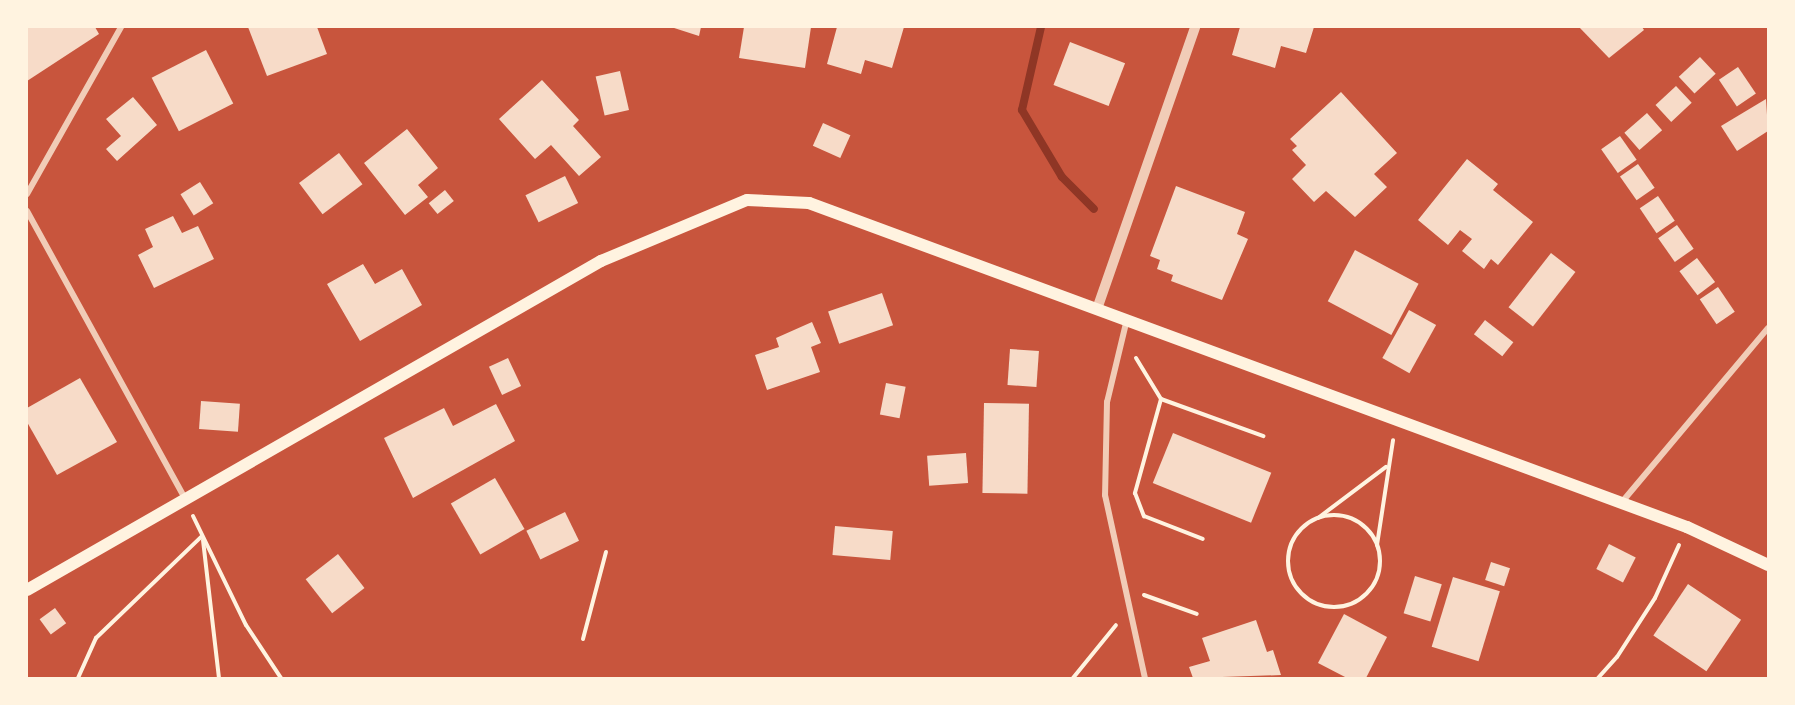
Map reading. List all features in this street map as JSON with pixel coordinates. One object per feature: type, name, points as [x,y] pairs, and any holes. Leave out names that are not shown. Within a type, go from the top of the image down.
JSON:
[{"type":"main road","points":[[27,590],[186,501],[601,261],[747,200],[809,203],[1127,319],[1398,423],[1687,527],[1768,565]]},
{"type":"street","points":[[27,194],[121,27]]},
{"type":"street","points":[[1097,309],[1195,27]]},
{"type":"street","points":[[27,211],[186,501]]},
{"type":"street","points":[[1127,319],[1121,335],[1107,402],[1105,495],[1123,588],[1145,678]]},
{"type":"street","points":[[1621,503],[1768,328]]},
{"type":"path","points":[[1121,335],[1161,399],[1263,436]]},
{"type":"path","points":[[1161,399],[1135,493],[1144,516],[1203,539]]},
{"type":"path","points":[[1386,467],[1318,518],[1305,525],[1289,549],[1291,577],[1308,600],[1336,607],[1362,597],[1378,574],[1377,545],[1386,467],[1398,423]]},
{"type":"path","points":[[186,501],[246,625],[281,678]]},
{"type":"path","points":[[1318,518],[1332,516],[1353,520],[1370,533],[1377,545]]},
{"type":"path","points":[[1598,678],[1617,657],[1655,598],[1687,527]]},
{"type":"path","points":[[78,678],[96,638],[202,536]]},
{"type":"path","points":[[202,536],[219,678]]},
{"type":"path","points":[[583,639],[606,552]]},
{"type":"path","points":[[1123,588],[1197,614]]},
{"type":"path","points":[[1073,678],[1129,610]]},
{"type":"building","points":[[27,27],[95,27],[99,34],[27,81]]},
{"type":"building","points":[[248,27],[317,27],[327,54],[267,76]]},
{"type":"building","points":[[671,27],[701,27],[699,36]]},
{"type":"building","points":[[744,27],[811,27],[805,68],[739,58]]},
{"type":"building","points":[[837,27],[904,27],[892,68],[865,60],[861,74],[827,64]]},
{"type":"building","points":[[1240,27],[1314,27],[1306,53],[1281,46],[1275,68],[1232,55]]},
{"type":"building","points":[[1579,27],[1642,27],[1644,30],[1609,58]]},
{"type":"building","points":[[1070,42],[1125,63],[1109,106],[1054,85]]},
{"type":"building","points":[[206,50],[233,103],[179,131],[152,78]]},
{"type":"building","points":[[1700,57],[1716,74],[1694,94],[1679,77]]},
{"type":"building","points":[[1738,67],[1756,94],[1737,106],[1719,80]]},
{"type":"building","points":[[620,71],[629,110],[605,116],[596,77]]},
{"type":"building","points":[[542,80],[579,120],[573,126],[601,157],[579,176],[551,145],[535,159],[499,119]]},
{"type":"building","points":[[1676,86],[1692,103],[1671,122],[1656,105]]},
{"type":"building","points":[[1341,92],[1397,153],[1374,174],[1387,187],[1355,217],[1326,191],[1314,202],[1292,179],[1306,165],[1292,150],[1297,146],[1290,139]]},
{"type":"building","points":[[133,97],[157,125],[117,161],[106,149],[121,136],[106,119]]},
{"type":"building","points":[[1766,99],[1768,131],[1737,151],[1721,126]]},
{"type":"building","points":[[1647,113],[1662,130],[1639,150],[1624,133]]},
{"type":"building","points":[[823,123],[850,135],[840,158],[813,146]]},
{"type":"building","points":[[407,129],[438,168],[418,185],[428,197],[405,215],[364,163]]},
{"type":"building","points":[[1620,136],[1637,160],[1618,173],[1601,149]]},
{"type":"building","points":[[339,153],[362,184],[323,214],[299,183]]},
{"type":"building","points":[[1467,159],[1498,184],[1493,190],[1533,222],[1498,265],[1491,259],[1484,269],[1462,251],[1472,239],[1460,230],[1448,245],[1418,220]]},
{"type":"building","points":[[1638,164],[1655,188],[1637,200],[1620,177]]},
{"type":"building","points":[[565,176],[578,203],[539,222],[525,195]]},
{"type":"building","points":[[200,182],[213,203],[194,215],[180,194]]},
{"type":"building","points":[[1176,186],[1245,212],[1237,234],[1248,239],[1222,300],[1171,281],[1173,275],[1157,269],[1160,260],[1150,256]]},
{"type":"building","points":[[445,190],[454,201],[437,214],[429,203]]},
{"type":"building","points":[[1658,196],[1675,221],[1657,233],[1640,208]]},
{"type":"building","points":[[173,216],[182,233],[198,226],[214,259],[154,288],[138,255],[153,247],[145,229]]},
{"type":"building","points":[[1677,225],[1694,249],[1675,262],[1658,238]]},
{"type":"building","points":[[1355,250],[1419,284],[1391,335],[1328,301]]},
{"type":"building","points":[[1551,253],[1575,272],[1533,326],[1509,307]]},
{"type":"building","points":[[1697,258],[1715,282],[1697,295],[1679,271]]},
{"type":"building","points":[[363,264],[375,284],[402,269],[422,305],[360,341],[327,284]]},
{"type":"building","points":[[1718,287],[1735,312],[1717,324],[1700,299]]},
{"type":"building","points":[[882,293],[893,325],[839,344],[828,312]]},
{"type":"building","points":[[1409,310],[1436,325],[1409,373],[1382,358]]},
{"type":"building","points":[[1485,320],[1513,342],[1502,356],[1474,334]]},
{"type":"building","points":[[812,322],[821,343],[811,347],[820,372],[767,390],[755,355],[779,347],[776,338]]},
{"type":"building","points":[[1010,349],[1039,351],[1036,387],[1007,385]]},
{"type":"building","points":[[508,358],[521,386],[502,395],[489,367]]},
{"type":"building","points":[[80,378],[117,442],[57,475],[27,422],[27,408]]},
{"type":"building","points":[[886,383],[906,387],[900,418],[880,414]]},
{"type":"building","points":[[201,401],[240,404],[238,432],[199,429]]},
{"type":"building","points":[[984,403],[1029,404],[1027,494],[982,493]]},
{"type":"building","points":[[496,404],[515,441],[413,498],[384,438],[444,408],[453,426]]},
{"type":"building","points":[[1173,433],[1271,473],[1251,523],[1153,483]]},
{"type":"building","points":[[966,453],[968,483],[929,486],[927,456]]},
{"type":"building","points":[[495,478],[524,529],[480,555],[451,504]]},
{"type":"building","points":[[565,512],[579,541],[540,560],[526,531]]},
{"type":"building","points":[[835,526],[893,531],[890,560],[832,555]]},
{"type":"building","points":[[1609,544],[1636,558],[1623,583],[1596,569]]},
{"type":"building","points":[[338,554],[364,588],[332,613],[306,579]]},
{"type":"building","points":[[1491,562],[1510,568],[1504,586],[1485,580]]},
{"type":"building","points":[[1415,576],[1442,584],[1430,621],[1404,613]]},
{"type":"building","points":[[1453,577],[1500,591],[1479,661],[1432,647]]},
{"type":"building","points":[[1688,584],[1741,620],[1706,671],[1653,635]]},
{"type":"building","points":[[55,608],[66,623],[51,635],[40,619]]},
{"type":"building","points":[[1344,614],[1387,637],[1366,678],[1347,678],[1318,663]]},
{"type":"building","points":[[1256,620],[1267,652],[1273,650],[1281,675],[1193,678],[1189,667],[1210,661],[1202,638]]},
{"type":"waterway","points":[[1041,27],[1022,110],[1062,177],[1094,209]]}]
